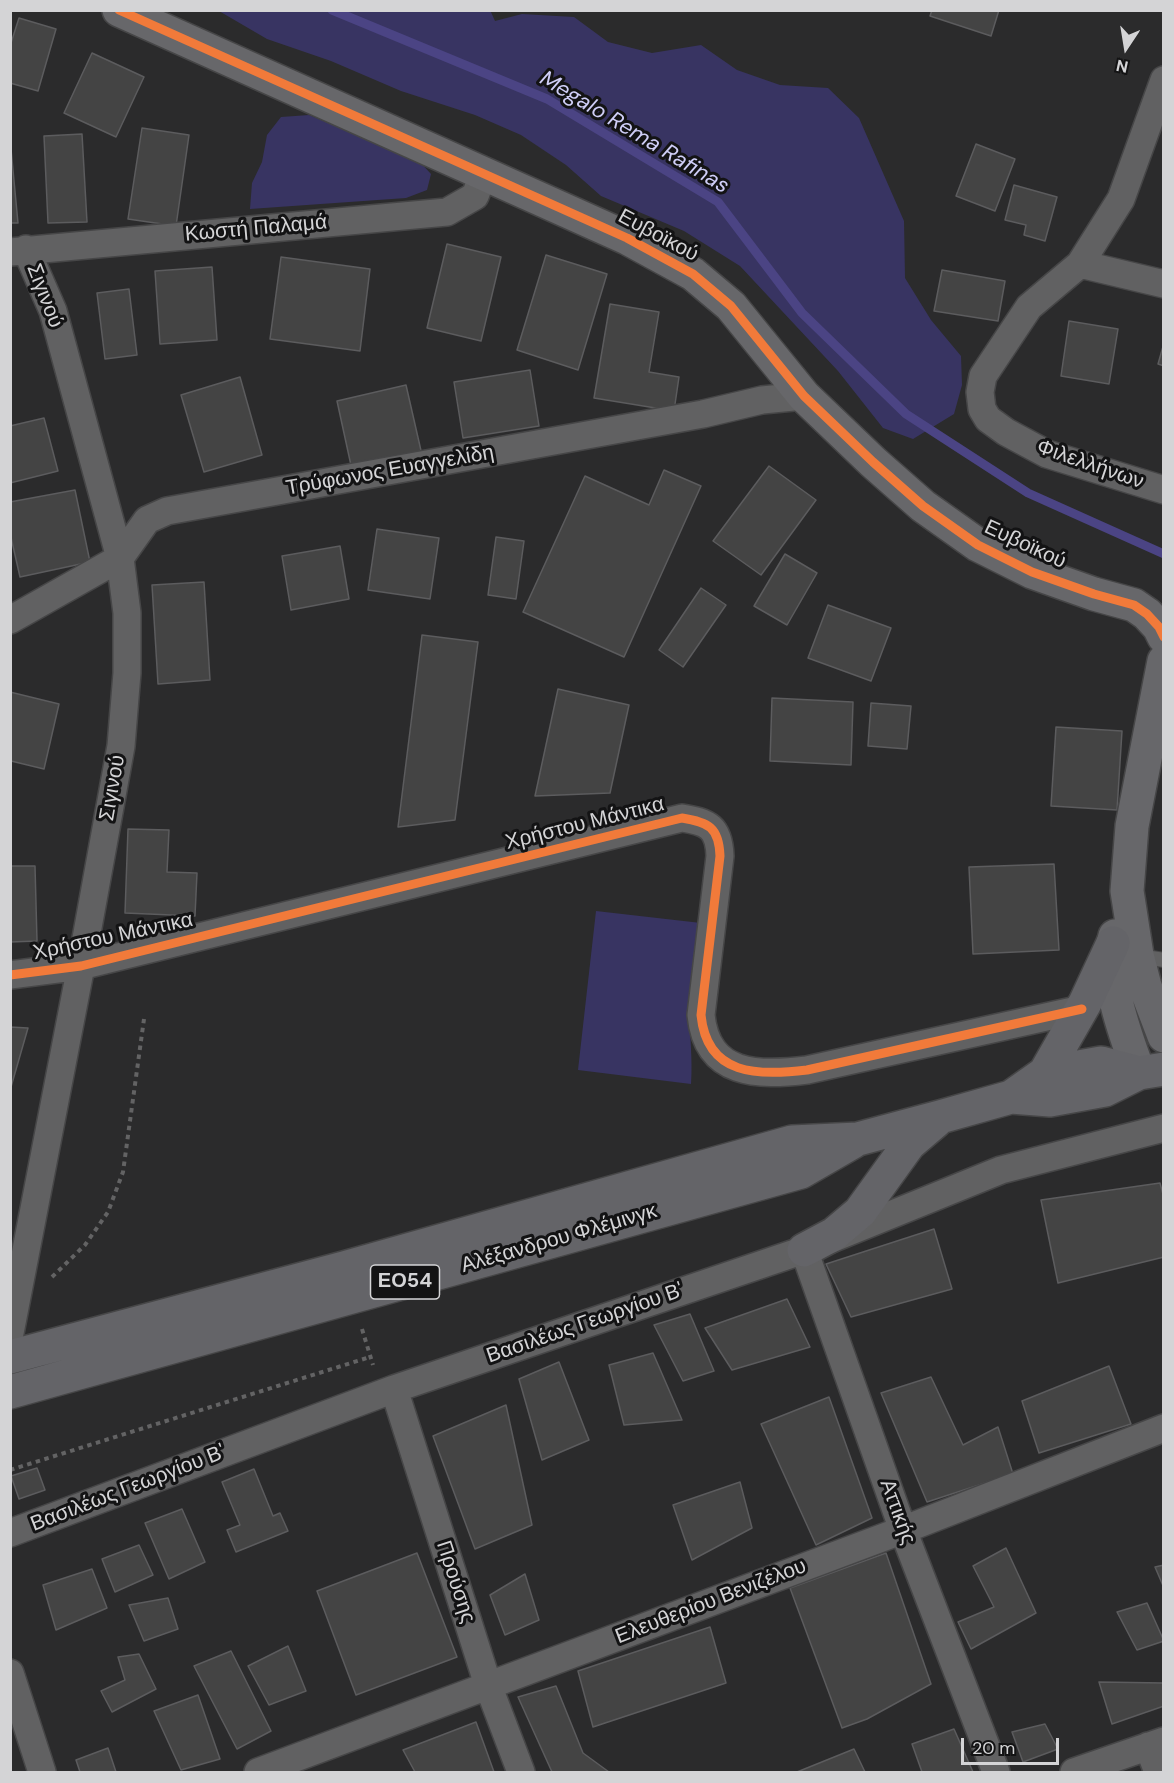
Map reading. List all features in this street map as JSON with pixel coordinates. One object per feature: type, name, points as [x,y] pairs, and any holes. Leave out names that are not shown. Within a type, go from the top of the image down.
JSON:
[{"type":"main road","points":[[1045,1072],[1082,1010],[1138,953]]},
{"type":"main road","name":"Αλέξανδρου Φλέμινγκ","points":[[1011,1097],[1045,1072],[1101,1063],[1151,1071]]},
{"type":"main road","name":"Αλέξανδρου Φλέμινγκ","points":[[10,1357],[344,1268],[792,1142],[858,1139],[1011,1097],[1050,1100],[1105,1090],[1151,1071]]},
{"type":"main road","points":[[804,1250],[834,1234],[860,1212],[909,1144],[940,1117]]},
{"type":"main road","name":"Αλέξανδρου Φλέμινγκ","points":[[10,1392],[801,1172],[858,1139]]},
{"type":"street","name":"Ευβοϊκού","points":[[119,10],[627,238],[693,274],[731,306],[804,396],[923,506],[978,545],[1032,572],[1094,594],[1134,605],[1147,614],[1164,636]]},
{"type":"street","name":"Φιλελλήνων","points":[[1164,80],[1120,199],[1080,264],[1029,307],[983,376],[980,392],[982,409],[988,419],[1006,432],[1047,454],[1164,490]]},
{"type":"street","name":"Κωστή Παλαμά","points":[[18,250],[447,212],[475,196],[483,175]]},
{"type":"street","name":"Σιγινού","points":[[13,1323],[121,746],[127,649],[127,613],[120,558],[53,311],[18,250]]},
{"type":"street","points":[[1080,264],[1164,284]]},
{"type":"street","name":"Τρύφωνος Ευαγγελίδη","points":[[10,620],[120,558],[147,520],[167,511],[703,414],[762,400],[804,396]]},
{"type":"street","points":[[1164,661],[1132,826],[1127,891],[1145,986],[1164,1036]]},
{"type":"street","name":"Χρήστου Μάντικα","points":[[10,975],[81,966],[681,818],[700,821],[712,828],[719,841],[720,856],[701,1016],[709,1046],[718,1057],[732,1065],[780,1073],[807,1070],[1082,1010]]},
{"type":"street","points":[[1138,953],[1112,963],[1117,1003],[1151,1071]]},
{"type":"street","name":"Βασιλέως Γεωργίου Β'","points":[[10,1533],[388,1392],[804,1250],[1001,1170],[1164,1128]]},
{"type":"street","name":"Αττικής","points":[[804,1250],[903,1530],[996,1773]]},
{"type":"street","name":"Προύσης","points":[[388,1392],[488,1685],[521,1773]]},
{"type":"street","name":"Ελευθερίου Βενιζέλου","points":[[258,1773],[903,1530],[1164,1428]]},
{"type":"street","points":[[10,1672],[42,1773]]},
{"type":"street","points":[[1074,1773],[1156,1743],[1158,1773]]},
{"type":"path","points":[[13,1323],[85,1245],[108,1212],[123,1172],[144,1019]]},
{"type":"path","points":[[352,1297],[370,1357],[388,1392]]},
{"type":"path","points":[[10,1470],[370,1357]]},
{"type":"shaded area","points":[[490,10],[495,21],[522,14],[574,17],[608,42],[652,53],[701,45],[737,70],[780,85],[828,88],[859,118],[904,221],[905,278],[931,320],[961,356],[962,385],[954,414],[913,439],[883,428],[838,371],[740,266],[684,231],[601,196],[566,165],[521,135],[475,115],[401,91],[331,61],[267,39],[219,11]]},
{"type":"shaded area","points":[[309,115],[418,160],[431,174],[427,190],[406,198],[250,209],[252,183],[262,162],[267,135],[281,117]]},
{"type":"shaded area","points":[[596,911],[701,923],[691,997],[691,1084],[578,1070]]},
{"type":"building","points":[[932,10],[999,10],[991,36],[930,16]]},
{"type":"building","points":[[19,18],[56,29],[38,91],[10,83],[10,46]]},
{"type":"building","points":[[92,53],[144,77],[116,137],[64,113]]},
{"type":"building","points":[[142,128],[189,135],[176,226],[128,219]]},
{"type":"building","points":[[82,134],[87,222],[48,223],[44,136]]},
{"type":"building","points":[[976,144],[1015,159],[995,211],[956,196]]},
{"type":"building","points":[[11,149],[18,223],[10,223]]},
{"type":"building","points":[[1014,185],[1057,197],[1045,241],[1024,235],[1026,225],[1005,220]]},
{"type":"building","points":[[447,244],[501,257],[481,341],[427,328]]},
{"type":"building","points":[[546,255],[607,274],[578,370],[517,350]]},
{"type":"building","points":[[281,257],[370,269],[360,351],[270,339]]},
{"type":"building","points":[[212,267],[217,340],[160,344],[155,271]]},
{"type":"building","points":[[942,270],[1005,281],[998,321],[934,311]]},
{"type":"building","points":[[129,289],[137,355],[105,359],[97,293]]},
{"type":"building","points":[[610,304],[659,312],[649,372],[679,377],[674,411],[594,398]]},
{"type":"building","points":[[1069,321],[1118,329],[1109,384],[1061,376]]},
{"type":"building","points":[[1164,343],[1164,366],[1158,364]]},
{"type":"building","points":[[530,370],[539,426],[463,438],[454,382]]},
{"type":"building","points":[[240,377],[262,455],[204,472],[181,395]]},
{"type":"building","points":[[406,385],[422,455],[352,470],[337,401]]},
{"type":"building","points":[[44,418],[58,471],[10,483],[10,426]]},
{"type":"building","points":[[769,466],[816,500],[761,575],[713,541]]},
{"type":"building","points":[[664,470],[701,486],[624,657],[523,612],[585,476],[649,505]]},
{"type":"building","points":[[75,490],[90,562],[20,577],[10,533],[10,502]]},
{"type":"building","points":[[377,529],[439,538],[430,599],[368,590]]},
{"type":"building","points":[[496,537],[524,541],[516,599],[488,595]]},
{"type":"building","points":[[340,546],[349,599],[291,610],[282,556]]},
{"type":"building","points":[[785,554],[817,573],[787,625],[754,606]]},
{"type":"building","points":[[204,582],[210,680],[158,684],[152,585]]},
{"type":"building","points":[[701,588],[726,605],[683,667],[659,650]]},
{"type":"building","points":[[828,605],[891,628],[871,681],[808,658]]},
{"type":"building","points":[[422,635],[478,642],[455,820],[398,827]]},
{"type":"building","points":[[558,689],[629,705],[610,793],[535,796]]},
{"type":"building","points":[[10,692],[59,704],[44,769],[11,761],[10,765]]},
{"type":"building","points":[[772,698],[853,702],[851,765],[770,761]]},
{"type":"building","points":[[871,703],[911,706],[907,749],[868,746]]},
{"type":"building","points":[[1056,727],[1122,731],[1117,810],[1051,806]]},
{"type":"building","points":[[128,829],[169,830],[167,872],[197,873],[195,916],[125,913]]},
{"type":"building","points":[[1054,864],[1059,950],[973,954],[969,867]]},
{"type":"building","points":[[10,866],[35,866],[37,941],[10,942]]},
{"type":"building","points":[[10,1027],[28,1028],[11,1087],[10,1087]]},
{"type":"building","points":[[1160,1183],[1164,1198],[1164,1257],[1058,1283],[1041,1200]]},
{"type":"building","points":[[934,1229],[952,1289],[851,1317],[826,1264]]},
{"type":"building","points":[[787,1299],[810,1347],[732,1370],[705,1328]]},
{"type":"building","points":[[690,1314],[714,1371],[683,1381],[654,1325]]},
{"type":"building","points":[[653,1353],[682,1420],[624,1425],[609,1365]]},
{"type":"building","points":[[559,1362],[589,1440],[542,1460],[519,1379]]},
{"type":"building","points":[[1109,1366],[1131,1424],[1039,1453],[1022,1401]]},
{"type":"building","points":[[931,1377],[963,1445],[998,1427],[1013,1474],[927,1502],[881,1393]]},
{"type":"building","points":[[829,1397],[872,1518],[816,1545],[761,1424]]},
{"type":"building","points":[[506,1405],[532,1525],[475,1549],[433,1436]]},
{"type":"building","points":[[37,1468],[45,1490],[19,1499],[11,1476]]},
{"type":"building","points":[[254,1469],[273,1516],[280,1513],[288,1531],[236,1552],[227,1530],[240,1525],[222,1482]]},
{"type":"building","points":[[740,1482],[752,1528],[692,1560],[673,1505]]},
{"type":"building","points":[[182,1509],[205,1562],[169,1579],[145,1523]]},
{"type":"building","points":[[139,1545],[153,1575],[115,1592],[102,1559]]},
{"type":"building","points":[[1006,1548],[1036,1613],[971,1649],[958,1622],[994,1607],[973,1566]]},
{"type":"building","points":[[417,1553],[457,1657],[356,1695],[317,1591]]},
{"type":"building","points":[[886,1553],[931,1684],[867,1719],[842,1728],[790,1588]]},
{"type":"building","points":[[1164,1565],[1164,1588],[1155,1567]]},
{"type":"building","points":[[92,1569],[107,1608],[56,1630],[43,1585]]},
{"type":"building","points":[[525,1574],[539,1620],[505,1635],[490,1595]]},
{"type":"building","points":[[168,1598],[178,1629],[144,1641],[129,1605]]},
{"type":"building","points":[[1147,1603],[1164,1641],[1137,1650],[1117,1612]]},
{"type":"building","points":[[710,1627],[726,1683],[593,1727],[578,1671]]},
{"type":"building","points":[[288,1646],[306,1691],[269,1705],[248,1666]]},
{"type":"building","points":[[231,1651],[271,1731],[237,1749],[194,1666]]},
{"type":"building","points":[[139,1654],[156,1689],[112,1712],[101,1691],[125,1680],[118,1657]]},
{"type":"building","points":[[1099,1682],[1164,1683],[1164,1706],[1112,1724]]},
{"type":"building","points":[[556,1686],[583,1753],[609,1772],[552,1772],[518,1697]]},
{"type":"building","points":[[198,1695],[220,1759],[181,1770],[154,1711]]},
{"type":"building","points":[[476,1722],[494,1772],[415,1772],[403,1750]]},
{"type":"building","points":[[1045,1724],[1058,1749],[1023,1762],[1012,1732]]},
{"type":"building","points":[[954,1729],[973,1772],[922,1772],[912,1744]]},
{"type":"building","points":[[108,1748],[116,1772],[80,1772],[76,1760]]},
{"type":"building","points":[[854,1749],[865,1772],[797,1772]]},
{"type":"waterway","name":"Megalo Rema Rafinas","points":[[332,10],[547,99],[718,202],[802,313],[906,414],[1028,493],[1164,554]]},
{"type":"cycle path","points":[[119,10],[627,238],[693,274],[731,306],[804,396],[923,506],[978,545],[1032,572],[1094,594],[1134,605],[1147,614],[1159,627],[1164,637]]},
{"type":"cycle path","points":[[10,975],[81,966],[682,818],[705,824],[714,832],[719,846],[720,856],[701,1015],[705,1035],[713,1050],[724,1061],[738,1068],[771,1073],[807,1070],[1082,1009]]}]
